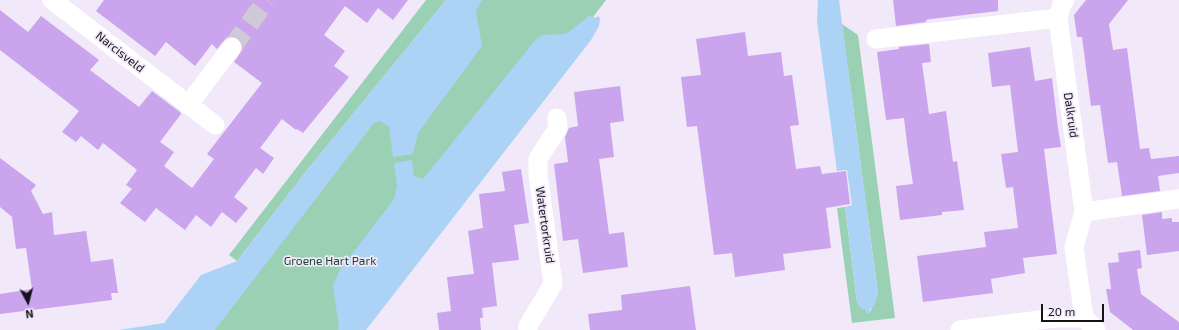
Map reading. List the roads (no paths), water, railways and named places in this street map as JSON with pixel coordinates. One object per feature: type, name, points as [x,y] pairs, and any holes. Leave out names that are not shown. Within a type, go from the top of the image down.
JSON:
[{"type":"street","name":"Narcisveld","points":[[52,0],[215,125]]},
{"type":"street","name":"Dalkruid","points":[[1065,0],[1062,4],[1058,18],[1084,212],[1074,247],[1090,324]]},
{"type":"street","points":[[876,39],[1058,18]]},
{"type":"street","points":[[188,105],[232,47]]},
{"type":"street","name":"Watertorkruid","points":[[528,330],[528,326],[553,284],[538,174],[538,159],[558,128],[557,118]]},
{"type":"street","points":[[1084,212],[1179,199]]},
{"type":"street","points":[[960,330],[1056,318],[1090,324]]},
{"type":"water","points":[[446,0],[482,0],[476,11],[482,46],[418,133],[413,154],[393,157],[389,127],[380,121],[374,123],[215,330],[119,330],[164,323],[201,275],[237,261],[308,169]]},
{"type":"water","points":[[818,0],[839,0],[878,295],[874,306],[868,313],[866,313],[866,310],[861,309],[857,302],[845,207],[852,205],[847,170],[837,171],[817,21]]},
{"type":"water","points":[[589,16],[596,18],[598,16],[600,18],[599,26],[591,40],[366,330],[338,330],[339,328],[333,286],[340,270],[394,199],[397,186],[394,163],[412,160],[414,176],[423,179],[537,38],[542,35],[566,34]]},
{"type":"tunnel","points":[[232,47],[267,0]]},
{"type":"park label","name":"Groene Hart Park","points":[[330,261]]}]
